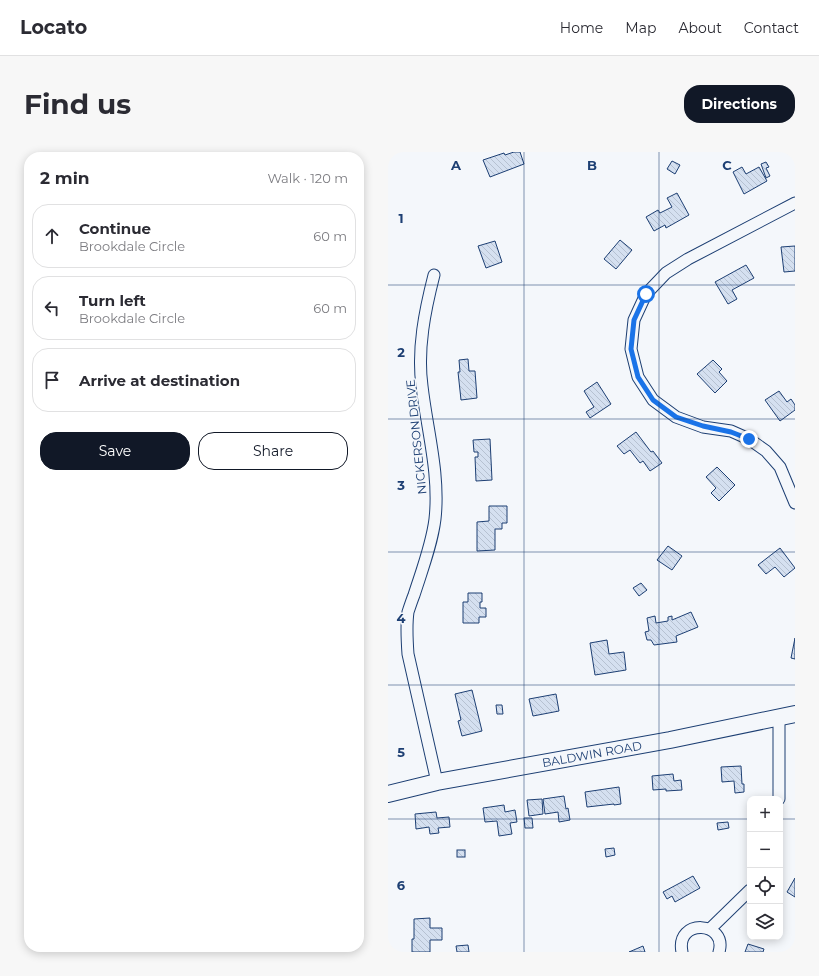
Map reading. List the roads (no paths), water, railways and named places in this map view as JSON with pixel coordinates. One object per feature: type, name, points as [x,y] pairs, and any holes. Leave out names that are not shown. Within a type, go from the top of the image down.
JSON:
[{"type":"street","points":[[795,203],[688,259],[666,273],[646,294],[634,320],[631,349],[638,377],[653,400],[676,417],[703,426],[731,432],[749,439],[766,451],[780,467],[795,502]]},
{"type":"street","name":"NICKERSON DRIVE","points":[[434,275],[426,305],[421,350],[422,385],[434,461],[436,492],[435,518],[431,542],[408,612],[406,633],[408,654],[437,782]]},
{"type":"street","name":"BALDWIN ROAD","points":[[388,794],[437,782],[670,740],[795,714]]},
{"type":"street","points":[[779,717],[779,796]]},
{"type":"street","points":[[710,929],[747,893]]},
{"type":"street","points":[[682,952],[682,941],[685,935],[690,930],[703,927],[710,929],[718,938],[720,943],[719,952]]}]
